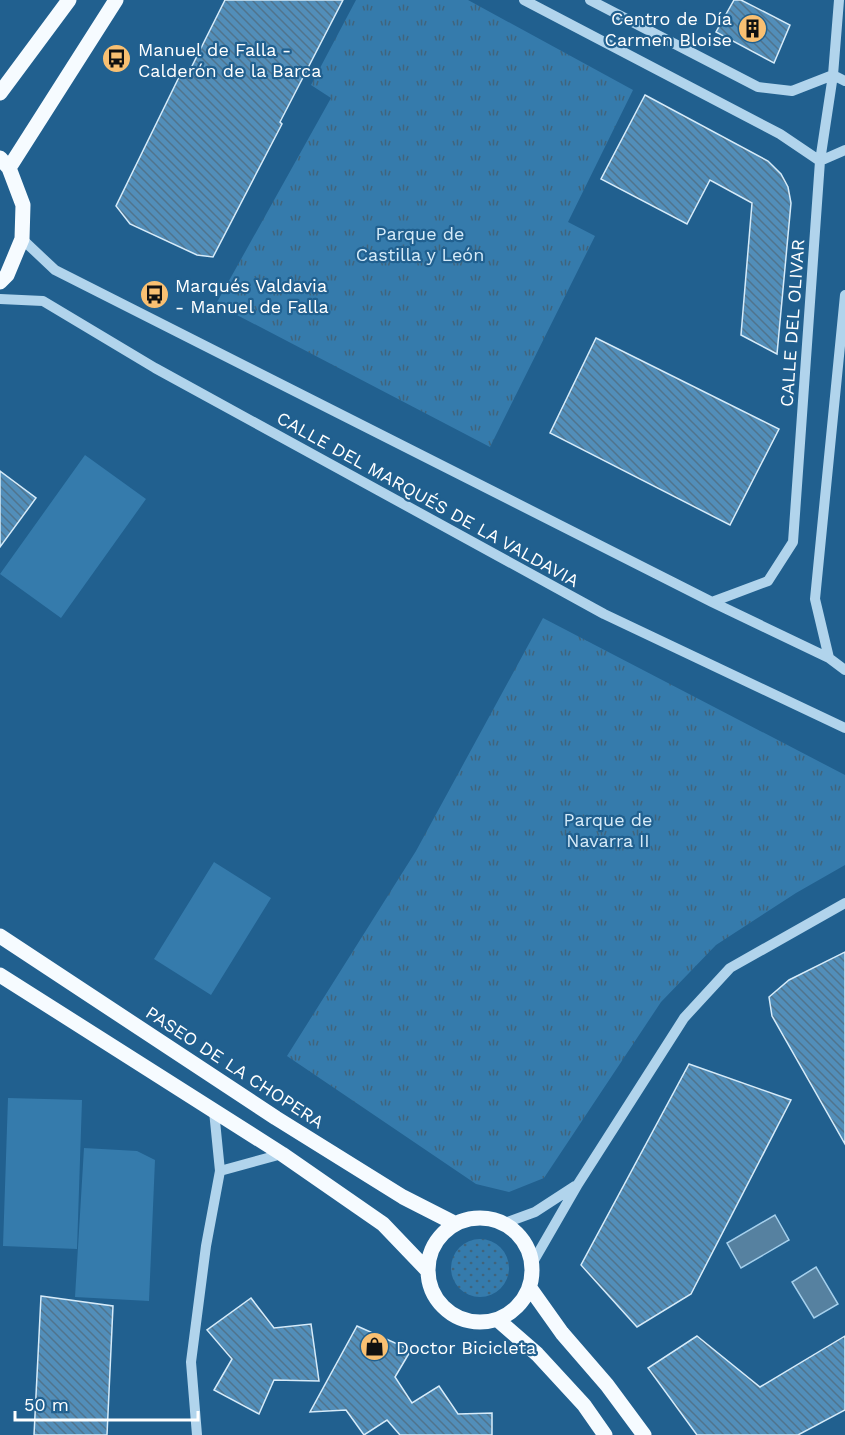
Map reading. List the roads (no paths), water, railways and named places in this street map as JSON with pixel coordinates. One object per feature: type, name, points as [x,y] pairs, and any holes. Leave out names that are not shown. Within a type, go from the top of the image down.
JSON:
[{"type":"main road","points":[[0,93],[69,0]]},
{"type":"main road","points":[[0,282],[7,275],[22,239],[23,205],[5,163],[116,0]]},
{"type":"main road","name":"PASEO DE LA CHOPERA","points":[[0,936],[276,1118],[403,1197],[454,1224]]},
{"type":"main road","points":[[2,979],[282,1154],[383,1224],[427,1269]]},
{"type":"main road","points":[[479,1217],[505,1223],[524,1239],[533,1262],[530,1288],[518,1308],[498,1320],[473,1322],[450,1313],[433,1294],[427,1269],[430,1251],[440,1236],[454,1224],[479,1217]]},
{"type":"main road","points":[[530,1288],[562,1333],[607,1385],[644,1435]]},
{"type":"main road","points":[[498,1320],[537,1354],[584,1405],[605,1435]]},
{"type":"street","points":[[524,0],[780,134],[820,161],[845,150]]},
{"type":"street","points":[[590,0],[758,87],[792,91],[833,75],[845,81]]},
{"type":"street","name":"CALLE DEL OLIVAR","points":[[712,602],[768,581],[794,542],[820,161],[833,75],[839,0]]},
{"type":"street","name":"CALLE DEL MARQUÉS DE LA VALDAVIA","points":[[22,239],[55,270],[712,602],[829,658],[845,670]]},
{"type":"street","points":[[829,658],[815,599],[845,295]]},
{"type":"street","name":"CALLE DEL MARQUÉS DE LA VALDAVIA","points":[[0,299],[43,301],[155,368],[604,614],[845,728]]},
{"type":"street","points":[[533,1262],[578,1184],[684,1018],[730,968],[845,903]]},
{"type":"street","points":[[197,1435],[191,1362],[206,1246],[220,1171],[214,1111]]},
{"type":"street","points":[[220,1171],[282,1154]]},
{"type":"street","points":[[505,1223],[534,1212],[578,1184]]},
{"type":"place","name":"Centro de Día Carmen Bloise","points":[[753,28]]},
{"type":"place","name":"Manuel de Falla - Calderón de la Barca","points":[[117,59]]},
{"type":"place","name":"Marqués Valdavia - Manuel de Falla","points":[[154,295]]},
{"type":"place","name":"Doctor Bicicleta","points":[[375,1347]]},
{"type":"park label","name":"Parque de Castilla y León","points":[[420,243]]},
{"type":"park label","name":"Parque de Navarra II","points":[[608,829]]}]
